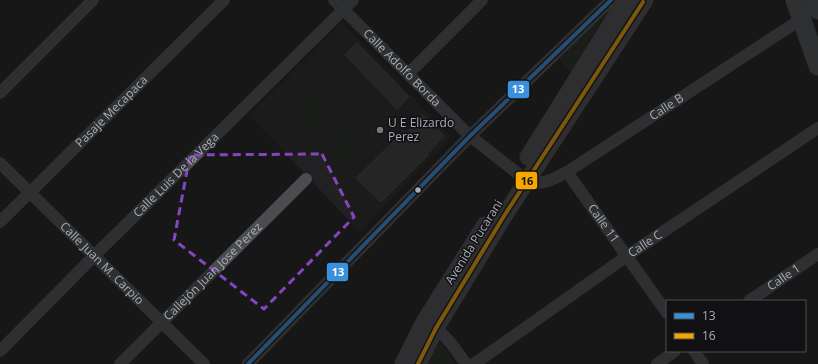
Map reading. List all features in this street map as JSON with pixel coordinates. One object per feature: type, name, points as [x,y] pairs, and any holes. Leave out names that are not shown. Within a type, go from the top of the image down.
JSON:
[{"type":"main road","points":[[796,0],[810,14]]},
{"type":"main road","points":[[814,0],[810,14],[818,66]]},
{"type":"street","points":[[0,93],[93,0]]},
{"type":"street","name":"Pasaje Mecapaca","points":[[0,222],[224,0]]},
{"type":"street","name":"Calle Adolfo Borda","points":[[334,0],[470,136],[522,176]]},
{"type":"street","name":"Calle Luis De la Vega","points":[[0,351],[353,0]]},
{"type":"street","points":[[408,74],[482,0]]},
{"type":"street","points":[[248,364],[470,136],[611,0]]},
{"type":"street","name":"Avenida Pucarani","points":[[403,364],[430,325],[522,176],[626,0]]},
{"type":"street","name":"Avenida Pucarani","points":[[522,176],[645,0]]},
{"type":"street","name":"Calle B","points":[[522,176],[533,183],[540,183],[551,180],[567,172],[810,14]]},
{"type":"street","name":"Calle C","points":[[474,364],[627,256],[818,128]]},
{"type":"street","name":"Calle Juan M. Carpio","points":[[0,163],[204,364]]},
{"type":"street","name":"Calle 11","points":[[567,172],[666,312]]},
{"type":"street","name":"Callejón Juan Jose Perez","points":[[120,364],[306,179]]},
{"type":"street","name":"Calle 1","points":[[750,300],[818,254]]},
{"type":"street","points":[[430,325],[452,344],[466,364]]},
{"type":"street","name":"Avenida Pucarani","points":[[418,364],[430,325]]},
{"type":"street","points":[[657,364],[674,352]]},
{"type":"street","points":[[695,352],[703,364]]},
{"type":"highlighted area","points":[[322,154],[354,217],[264,309],[174,240],[190,155]]},
{"type":"shaded area","points":[[615,0],[621,0],[573,75],[559,59]]},
{"type":"shaded area","points":[[342,23],[451,137],[360,232],[249,115]]},
{"type":"shaded area","points":[[319,88],[340,110],[308,142],[286,119]]},
{"type":"shaded area","points":[[338,121],[369,154],[346,175],[316,143]]},
{"type":"shaded area","points":[[437,340],[440,342],[456,364],[423,364]]},
{"type":"building","points":[[357,43],[409,97],[397,109],[345,55]]},
{"type":"building","points":[[423,115],[444,136],[427,154],[428,155],[381,202],[356,178],[404,131],[406,133]]},
{"type":"transit line","name":"13","points":[[248,364],[470,136],[611,0]]},
{"type":"transit line","name":"16","points":[[418,364],[436,328],[504,216],[643,2]]},
{"type":"place","name":"U E Elizardo Perez","points":[[380,130]]}]
